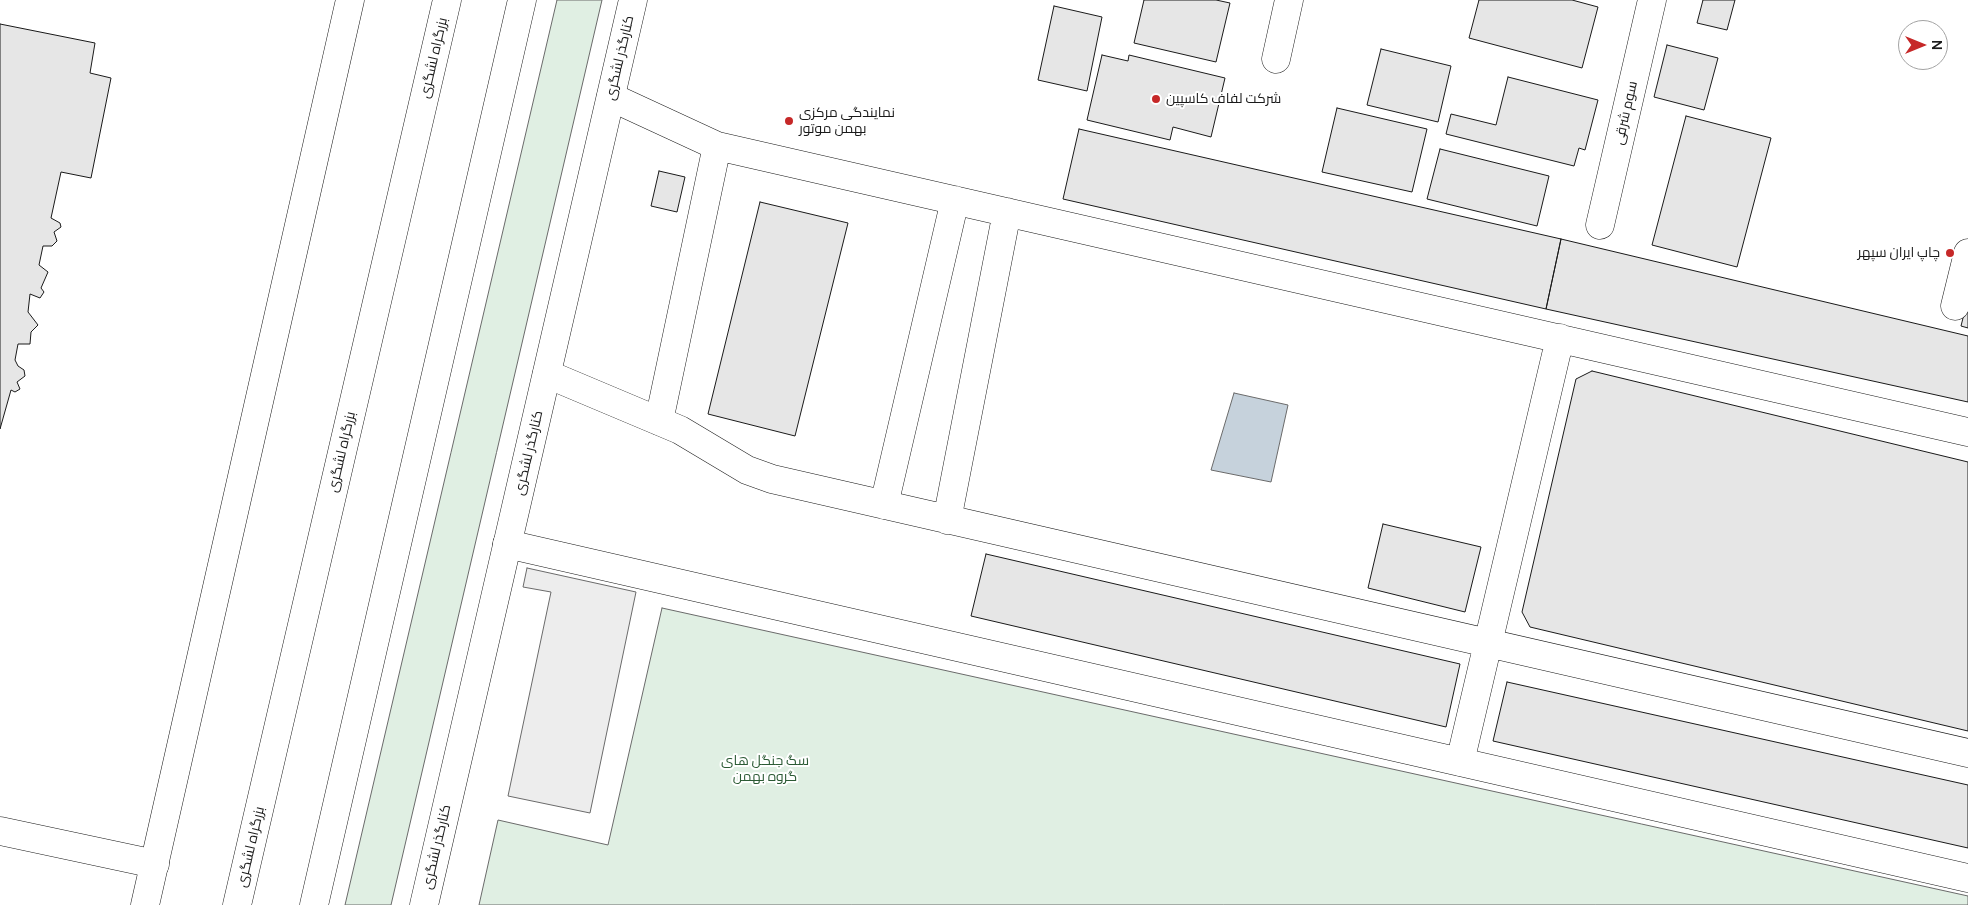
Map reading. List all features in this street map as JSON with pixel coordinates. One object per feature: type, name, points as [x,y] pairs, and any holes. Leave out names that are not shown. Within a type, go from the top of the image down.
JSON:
[{"type":"main road","points":[[145,905],[350,0]]},
{"type":"main road","name":"بزرگراه لشگری","points":[[237,905],[447,0]]},
{"type":"main road","points":[[314,905],[522,0]]},
{"type":"main road","name":"کنارگذر لشگری","points":[[424,905],[633,0]]},
{"type":"main road","points":[[1276,59],[1290,0]]},
{"type":"main road","name":"سوم شرقی","points":[[1600,225],[1652,0]]},
{"type":"main road","points":[[611,97],[717,146],[1968,432]]},
{"type":"main road","points":[[659,421],[717,146]]},
{"type":"main road","points":[[884,505],[955,200]]},
{"type":"main road","points":[[947,520],[1007,212]]},
{"type":"main road","points":[[1955,306],[1968,253]]},
{"type":"main road","points":[[1460,762],[1560,338]]},
{"type":"main road","points":[[547,374],[659,421],[712,447],[747,470],[796,485],[1968,753]]},
{"type":"main road","points":[[508,544],[1968,878]]},
{"type":"main road","points":[[0,831],[155,864]]},
{"type":"green space","points":[[557,0],[602,0],[391,905],[345,905]]},
{"type":"green space","name":"سگ جنگل های گروه بهمن","points":[[662,608],[1968,896],[1968,905],[479,905],[498,820],[608,845]]},
{"type":"shaded area","points":[[1234,393],[1288,405],[1271,482],[1211,470]]},
{"type":"shaded area","points":[[527,568],[636,592],[590,813],[508,796],[551,592],[523,587]]},
{"type":"building","points":[[1144,0],[1216,0],[1230,3],[1216,62],[1134,43]]},
{"type":"building","points":[[1479,0],[1572,0],[1598,7],[1582,68],[1469,38]]},
{"type":"building","points":[[1703,0],[1735,0],[1727,30],[1697,23]]},
{"type":"building","points":[[1054,6],[1102,17],[1087,91],[1038,80]]},
{"type":"building","points":[[0,24],[95,43],[90,73],[111,78],[91,178],[61,172],[51,218],[60,223],[61,227],[54,232],[57,241],[52,246],[43,246],[39,265],[48,272],[41,288],[44,292],[40,298],[30,294],[28,312],[38,325],[31,332],[30,344],[18,344],[15,360],[18,366],[24,370],[25,376],[17,382],[20,389],[15,392],[11,390],[0,429]]},
{"type":"building","points":[[1667,45],[1718,58],[1704,110],[1654,97]]},
{"type":"building","points":[[1381,49],[1451,66],[1438,122],[1367,105]]},
{"type":"building","name":"شرکت لفاف کاسپین","points":[[1102,55],[1128,61],[1129,55],[1225,78],[1211,137],[1173,127],[1170,140],[1087,120]]},
{"type":"building","points":[[1508,77],[1598,100],[1585,150],[1579,148],[1574,166],[1446,134],[1451,114],[1496,125]]},
{"type":"building","points":[[1337,108],[1427,129],[1412,192],[1322,172]]},
{"type":"building","points":[[1686,116],[1771,138],[1737,267],[1652,245]]},
{"type":"building","points":[[1079,129],[1561,239],[1546,309],[1063,199]]},
{"type":"building","points":[[1440,149],[1549,176],[1537,226],[1427,199]]},
{"type":"building","points":[[659,171],[685,177],[677,212],[651,206]]},
{"type":"building","points":[[760,202],[848,223],[795,436],[708,414]]},
{"type":"building","points":[[1561,239],[1968,336],[1968,402],[1546,309]]},
{"type":"building","points":[[1966,306],[1968,306],[1968,328],[1961,326]]},
{"type":"building","points":[[1592,371],[1968,462],[1968,731],[1530,627],[1522,612],[1576,379]]},
{"type":"building","points":[[1383,524],[1481,547],[1465,612],[1368,588]]},
{"type":"building","points":[[986,554],[1460,664],[1446,727],[971,616]]},
{"type":"building","points":[[1507,682],[1968,785],[1968,848],[1493,741]]},
{"type":"place","name":"شرکت لفاف کاسپین","points":[[1156,99]]},
{"type":"place","name":"نمایندگی مرکزی بهمن موتور","points":[[789,121]]},
{"type":"place","name":"چاپ ایران سپهر","points":[[1950,253]]}]
